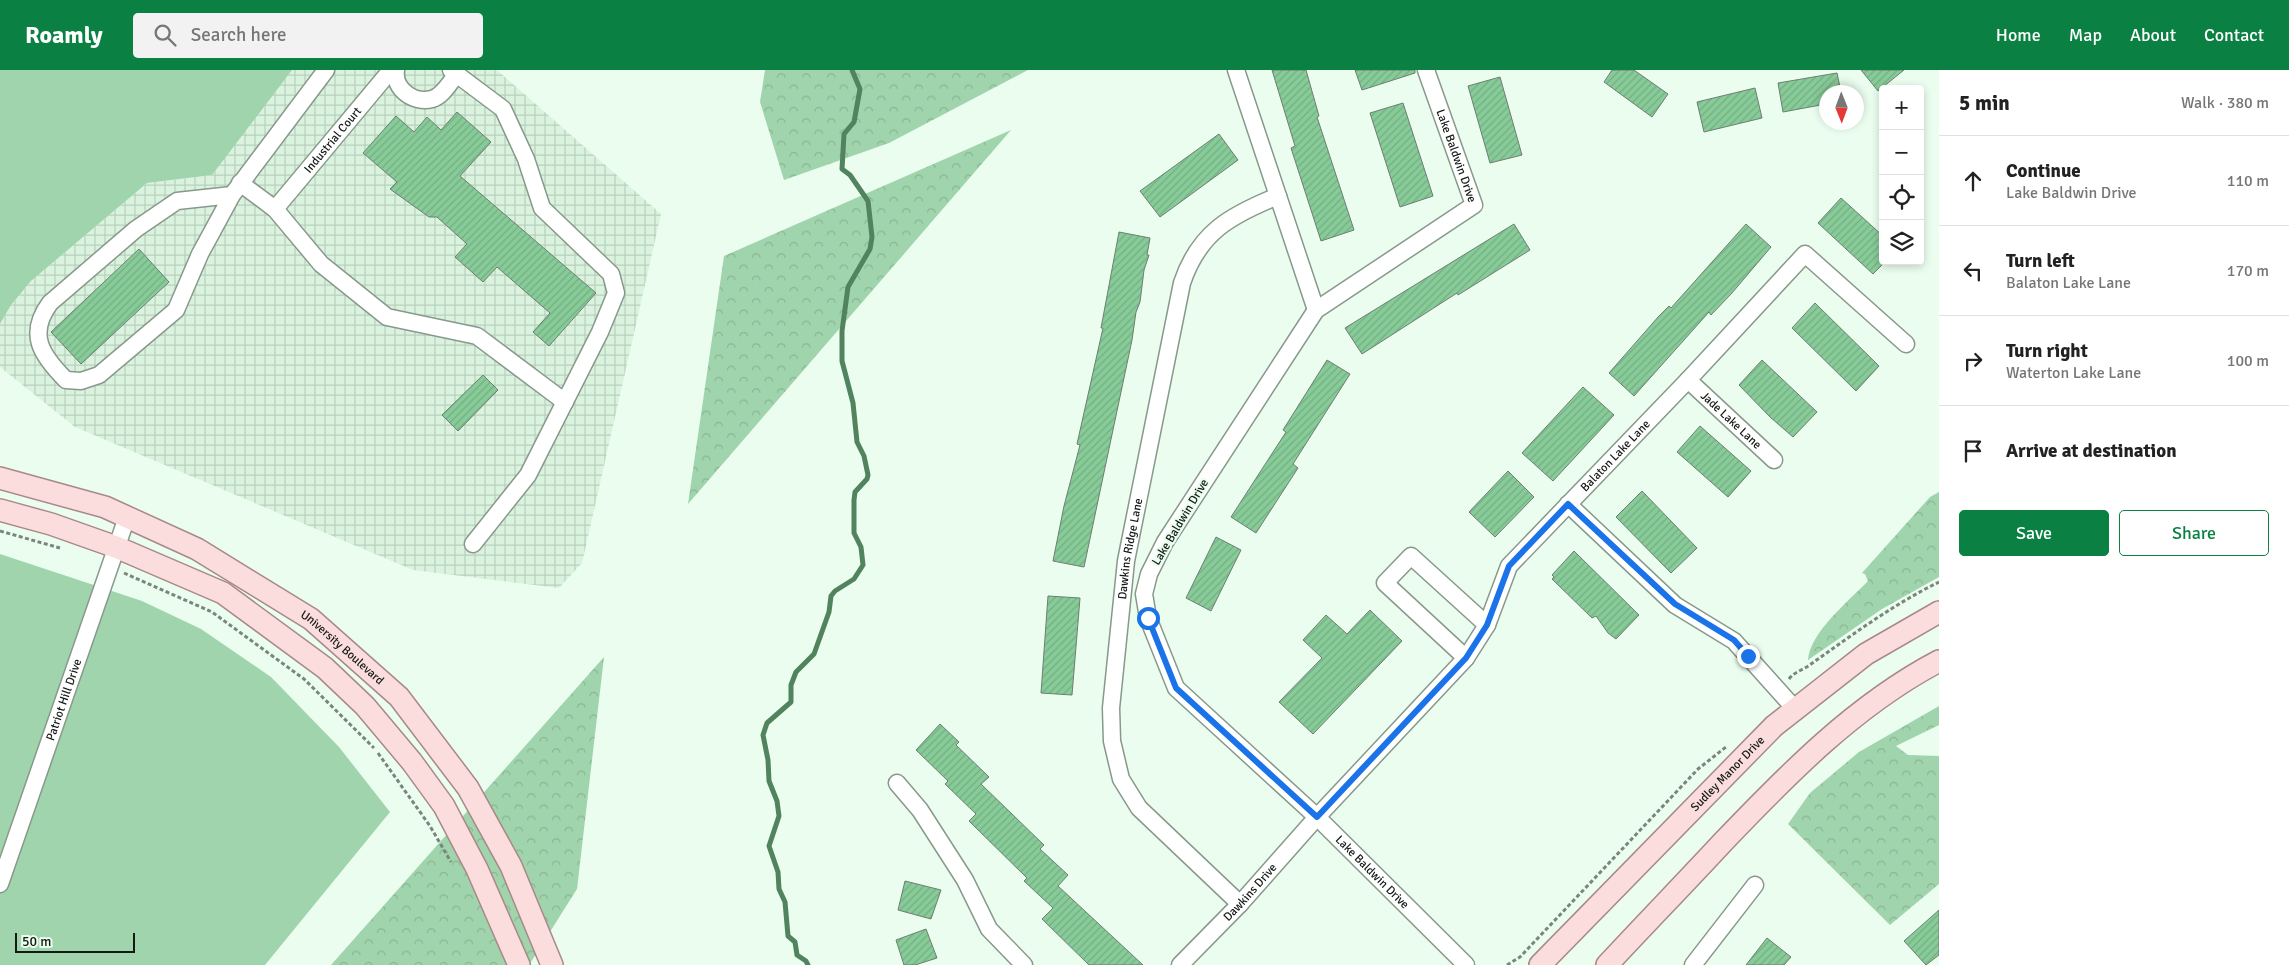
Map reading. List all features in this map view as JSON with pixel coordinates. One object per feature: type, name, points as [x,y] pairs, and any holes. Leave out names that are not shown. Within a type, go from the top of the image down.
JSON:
[{"type":"main road","name":"University Boulevard","points":[[0,478],[105,507],[197,548],[311,619],[399,697],[468,788],[511,866],[552,965]]},
{"type":"main road","name":"University Boulevard","points":[[0,510],[51,524],[116,546],[223,593],[325,668],[364,706],[412,762],[444,806],[477,869],[518,965]]},
{"type":"main road","name":"Sudley Manor Drive","points":[[1540,965],[1774,726],[1866,654],[1939,612]]},
{"type":"main road","points":[[1607,965],[1751,813],[1806,758],[1849,720],[1939,660]]},
{"type":"street","points":[[326,70],[236,189],[200,254],[176,310],[99,375],[82,381],[66,380],[46,359],[38,334],[40,317],[50,303],[136,229],[177,201],[236,189],[274,210],[321,264],[386,317],[477,336],[565,402]]},
{"type":"street","name":"Industrial Court","points":[[274,210],[392,70]]},
{"type":"street","points":[[396,70],[394,78],[398,86],[410,97],[423,100],[433,99],[441,94],[454,72],[503,109],[526,159],[542,208],[611,274],[616,293],[609,314],[528,475],[474,544]]},
{"type":"street","points":[[1236,70],[1316,310]]},
{"type":"street","name":"Lake Baldwin Drive","points":[[1426,70],[1474,205],[1316,310],[1165,542],[1149,574],[1144,594],[1148,618],[1176,688],[1317,817],[1466,965]]},
{"type":"street","name":"Dawkins Ridge Lane","points":[[1240,904],[1148,819],[1134,801],[1121,779],[1116,759],[1111,708],[1126,561],[1182,283],[1195,254],[1218,228],[1244,210],[1278,196]]},
{"type":"street","name":"Balaton Lake Lane","points":[[1317,817],[1466,658],[1487,625],[1509,566],[1688,380],[1805,254],[1906,344]]},
{"type":"street","name":"Jade Lake Lane","points":[[1688,380],[1774,460]]},
{"type":"street","points":[[1568,504],[1675,604],[1734,640],[1795,709]]},
{"type":"street","name":"Patriot Hill Drive","points":[[0,884],[127,517]]},
{"type":"street","points":[[1466,658],[1385,583],[1411,556],[1487,625]]},
{"type":"street","points":[[897,783],[920,810],[960,872],[989,929],[1024,965]]},
{"type":"street","name":"Dawkins Drive","points":[[1180,965],[1240,904],[1317,817]]},
{"type":"street","points":[[1693,965],[1755,885]]},
{"type":"path","points":[[0,531],[64,549]]},
{"type":"path","points":[[109,567],[212,612],[304,679],[377,750],[430,826],[453,867]]},
{"type":"path","points":[[1806,669],[1851,636],[1939,582]]},
{"type":"path","points":[[1507,965],[1520,957],[1698,769],[1728,745]]},
{"type":"shaded area","points":[[284,70],[497,70],[661,214],[582,563],[559,588],[413,570],[75,427],[0,367],[0,324],[11,305],[31,281],[147,183],[212,175]]},
{"type":"green space","points":[[0,70],[292,70],[212,175],[147,183],[31,281],[11,305],[0,324]]},
{"type":"green space","points":[[765,70],[1028,70],[889,143],[784,180],[760,102]]},
{"type":"green space","points":[[1011,130],[688,504],[724,256]]},
{"type":"green space","points":[[1939,492],[1939,577],[1882,609],[1808,660],[1810,649],[1823,628],[1841,607],[1868,581],[1865,574],[1862,573],[1930,497]]},
{"type":"green space","points":[[0,554],[142,601],[201,629],[271,677],[339,747],[390,812],[265,965],[0,965]]},
{"type":"green space","points":[[604,657],[577,889],[529,965],[331,965]]},
{"type":"green space","points":[[1939,706],[1939,725],[1896,746],[1908,755],[1939,756],[1939,884],[1890,925],[1788,824],[1810,793],[1859,752]]},
{"type":"building","points":[[1272,70],[1306,70],[1319,116],[1317,117],[1354,230],[1321,241],[1291,148],[1295,146]]},
{"type":"building","points":[[1355,70],[1415,70],[1415,73],[1362,90]]},
{"type":"building","points":[[1612,70],[1634,70],[1668,94],[1652,117],[1604,82]]},
{"type":"building","points":[[1861,70],[1904,70],[1885,85],[1879,85],[1878,91]]},
{"type":"building","points":[[1837,73],[1840,85],[1819,85],[1819,105],[1783,112],[1778,83]]},
{"type":"building","points":[[1500,77],[1522,155],[1490,163],[1468,86]]},
{"type":"building","points":[[1755,88],[1762,118],[1704,132],[1697,102]]},
{"type":"building","points":[[1403,103],[1433,196],[1400,207],[1370,113]]},
{"type":"building","points":[[457,112],[491,142],[460,176],[596,293],[549,346],[533,332],[550,313],[497,267],[483,282],[455,257],[467,244],[437,217],[429,217],[390,189],[397,182],[363,153],[396,116],[414,132],[427,117],[441,130]]},
{"type":"building","points":[[1219,134],[1238,160],[1160,217],[1140,191]]},
{"type":"building","points":[[1841,198],[1879,232],[1879,265],[1882,265],[1873,274],[1818,223]]},
{"type":"building","points":[[1514,224],[1530,250],[1458,295],[1457,293],[1362,354],[1345,328]]},
{"type":"building","points":[[1746,224],[1771,247],[1732,293],[1711,315],[1709,312],[1634,396],[1609,373],[1659,316],[1669,306],[1671,308]]},
{"type":"building","points":[[1119,232],[1150,238],[1147,255],[1149,255],[1144,270],[1140,302],[1136,312],[1132,340],[1084,567],[1053,561],[1064,506],[1080,445],[1077,444],[1103,328],[1101,328]]},
{"type":"building","points":[[139,249],[169,282],[81,364],[51,332]]},
{"type":"building","points":[[1815,303],[1879,366],[1856,391],[1792,328]]},
{"type":"building","points":[[1327,360],[1350,374],[1293,464],[1298,468],[1256,533],[1231,517],[1286,432],[1283,430]]},
{"type":"building","points":[[1762,360],[1817,412],[1793,437],[1770,417],[1739,385]]},
{"type":"building","points":[[483,375],[498,390],[458,431],[442,415]]},
{"type":"building","points":[[1583,387],[1614,415],[1553,481],[1522,453]]},
{"type":"building","points":[[1700,426],[1751,471],[1728,497],[1677,452]]},
{"type":"building","points":[[1508,471],[1534,497],[1495,537],[1469,512]]},
{"type":"building","points":[[1642,491],[1697,548],[1671,573],[1616,517]]},
{"type":"building","points":[[1216,537],[1241,550],[1211,611],[1186,598]]},
{"type":"building","points":[[1574,551],[1639,615],[1616,639],[1608,633],[1596,616],[1592,618],[1552,579],[1554,577],[1552,575]]},
{"type":"building","points":[[1048,596],[1080,598],[1072,695],[1041,693]]},
{"type":"building","points":[[1370,610],[1402,641],[1313,734],[1279,702],[1322,658],[1303,640],[1326,615],[1347,634]]},
{"type":"building","points":[[940,724],[959,742],[956,745],[989,777],[981,784],[1044,845],[1040,849],[1068,875],[1058,886],[1143,965],[1089,965],[1042,919],[1053,908],[1024,881],[1027,878],[969,821],[976,814],[945,784],[948,781],[916,750]]},
{"type":"building","points":[[905,881],[941,890],[931,919],[898,910]]},
{"type":"building","points":[[1939,910],[1939,955],[1926,965],[1904,941]]},
{"type":"building","points":[[926,929],[937,958],[915,965],[904,965],[896,940]]},
{"type":"building","points":[[1767,938],[1791,957],[1784,965],[1746,965]]},
{"type":"waterway","points":[[808,965],[806,961],[797,955],[795,942],[788,936],[785,902],[779,889],[778,872],[769,846],[779,816],[777,801],[769,781],[768,760],[763,735],[767,723],[791,702],[791,685],[796,672],[814,654],[829,612],[831,596],[835,591],[854,579],[863,565],[861,547],[854,533],[854,500],[855,492],[867,479],[868,475],[864,456],[857,442],[853,403],[842,361],[842,331],[848,287],[870,249],[872,237],[868,201],[850,175],[842,169],[844,134],[854,122],[860,89],[852,70]]},
{"type":"route","points":[[1148,618],[1176,688],[1317,817],[1466,658],[1487,625],[1509,566],[1568,504],[1675,604],[1734,640],[1748,656]]}]
